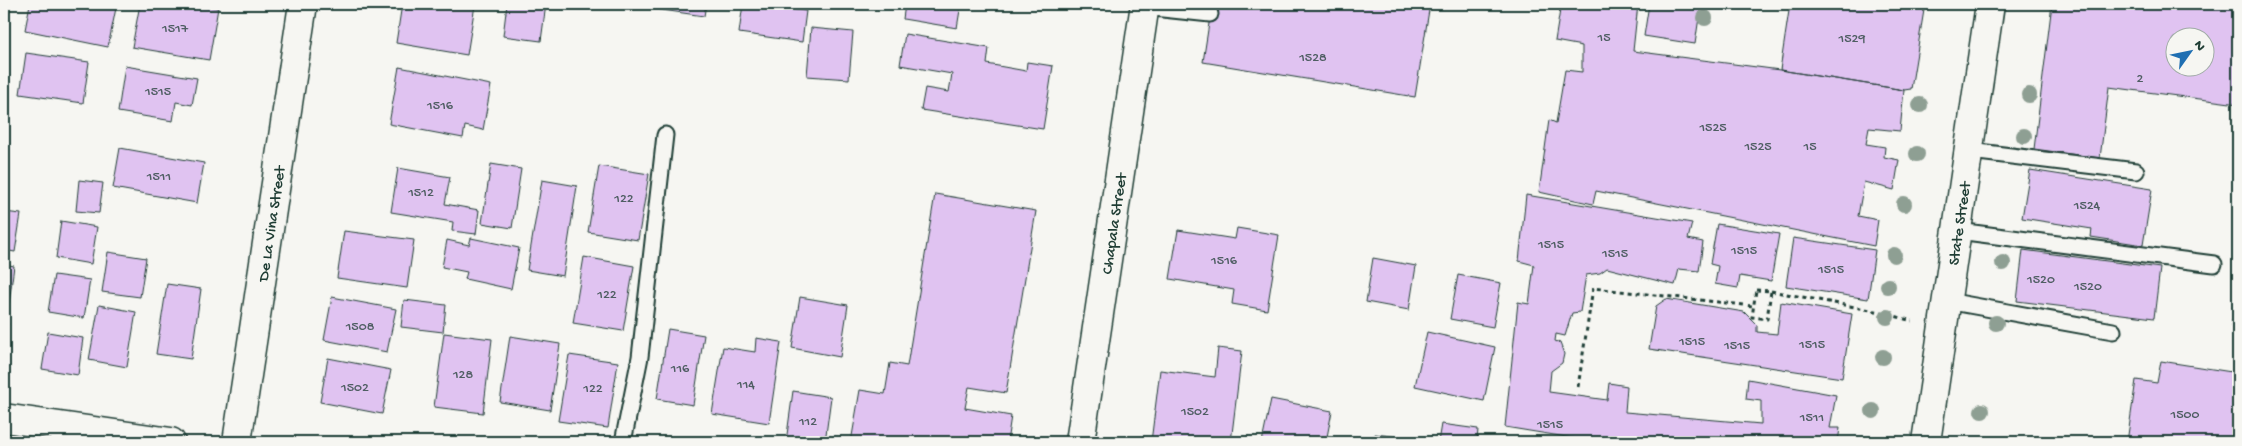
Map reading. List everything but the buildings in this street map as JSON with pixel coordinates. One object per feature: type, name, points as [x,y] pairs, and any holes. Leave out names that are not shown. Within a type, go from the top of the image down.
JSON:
[{"type":"street","name":"De La Vina Street","points":[[237,442],[303,4]]},
{"type":"street","name":"State Street","points":[[1926,442],[1990,4]]},
{"type":"street","name":"Chapala Street","points":[[1080,442],[1145,6]]},
{"type":"street","points":[[4,418],[172,442]]},
{"type":"lane","points":[[1145,6],[1210,14]]},
{"type":"lane","points":[[624,442],[640,357],[665,136]]},
{"type":"lane","points":[[1970,151],[2136,171]]},
{"type":"lane","points":[[1958,231],[2214,264]]},
{"type":"lane","points":[[1947,301],[2113,331]]},
{"type":"path","points":[[1578,387],[1593,288],[1753,306]]},
{"type":"path","points":[[1771,291],[1767,319],[1752,317],[1756,290],[1771,291],[1881,312],[1943,330]]}]
